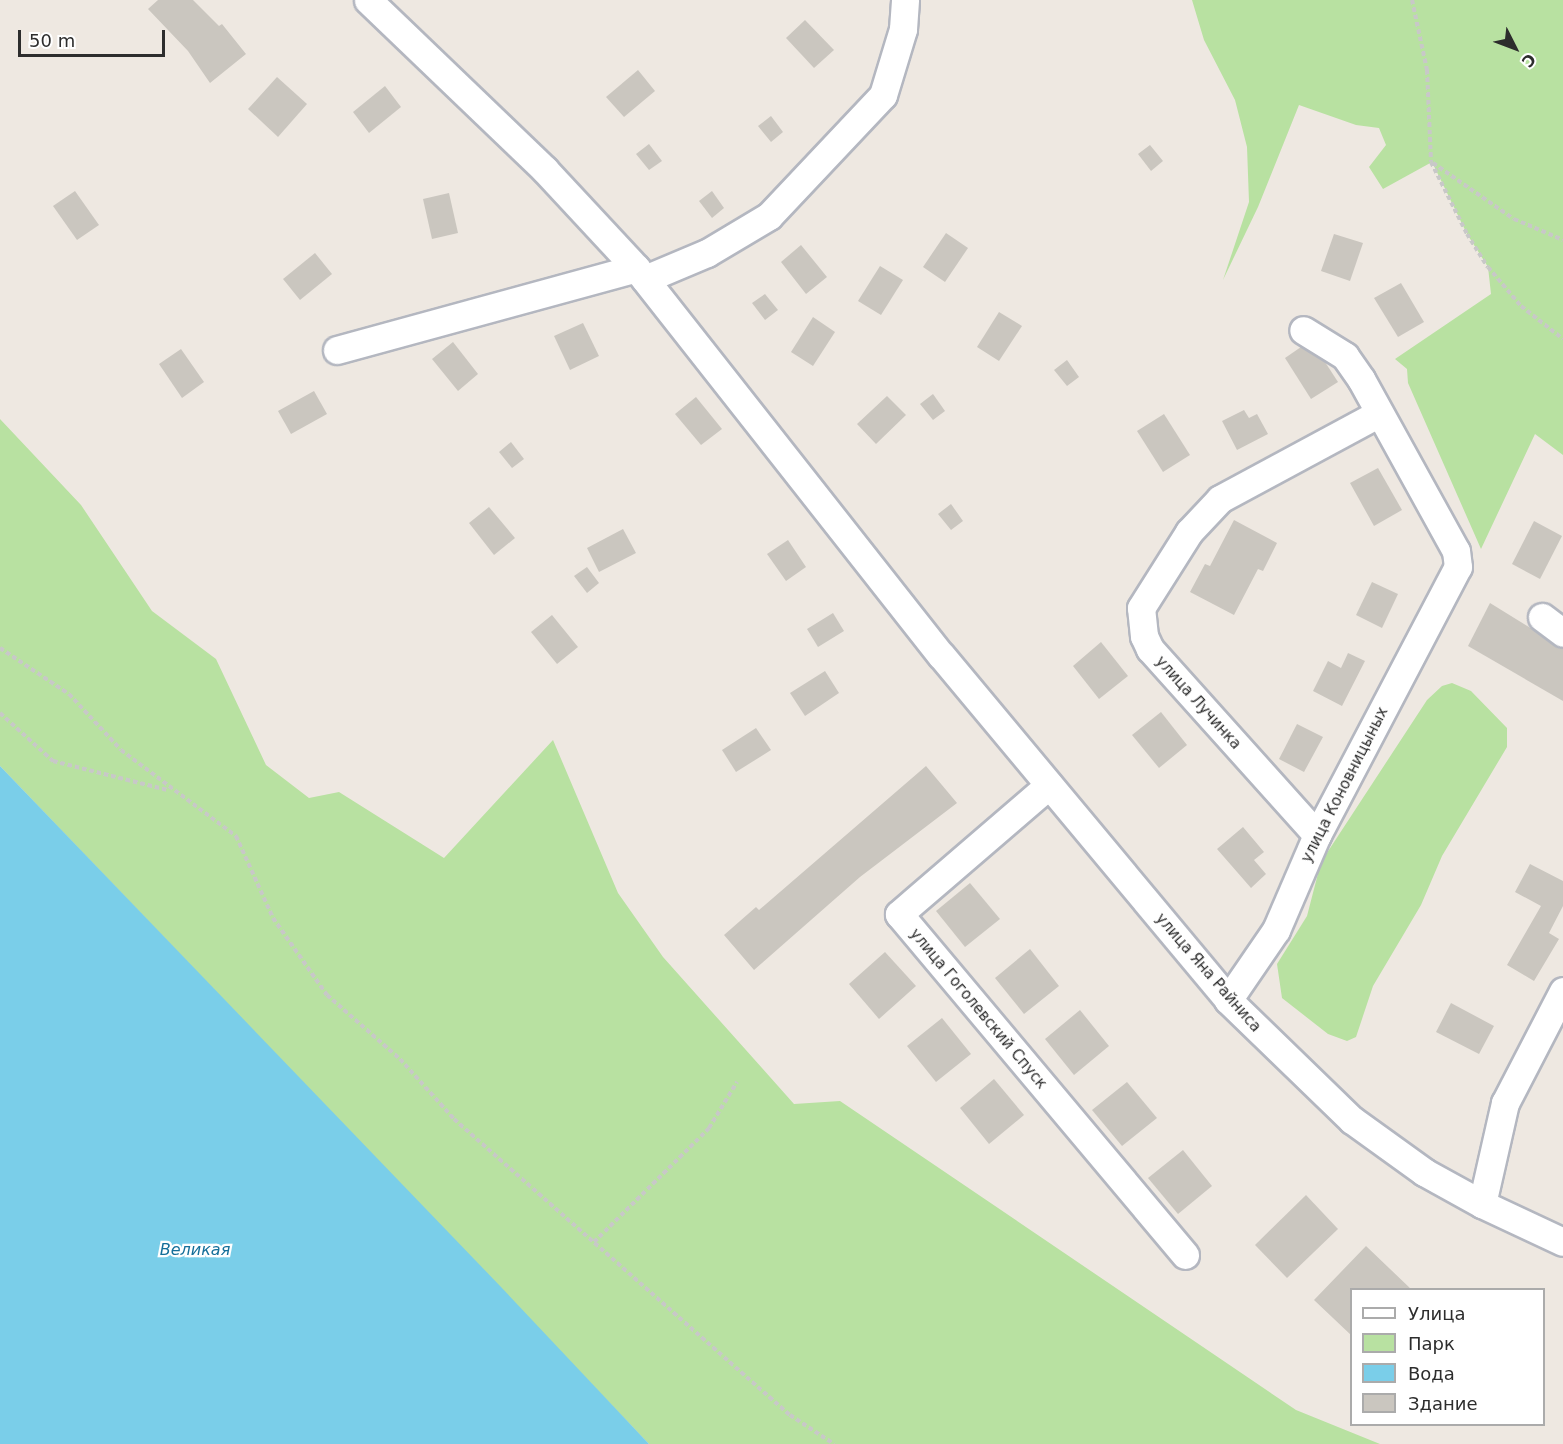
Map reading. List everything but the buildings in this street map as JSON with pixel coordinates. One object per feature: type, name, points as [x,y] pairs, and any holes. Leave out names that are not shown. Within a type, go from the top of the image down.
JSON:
[{"type":"street","name":"улица Яна Райниса","points":[[368,0],[544,170],[640,274],[941,655],[1228,1000],[1352,1120],[1425,1172],[1482,1204],[1563,1242]]},
{"type":"street","points":[[337,350],[640,274],[707,253],[769,216],[883,95],[903,29],[905,0]]},
{"type":"street","points":[[1304,330],[1345,356],[1378,414]]},
{"type":"street","name":"улица Коновницыных","points":[[1228,1000],[1276,930],[1317,835],[1458,567],[1456,551],[1378,414]]},
{"type":"street","name":"улица Лучинка","points":[[1317,835],[1150,649],[1144,636],[1141,608],[1189,532],[1220,499],[1378,414]]},
{"type":"street","name":"улица Гоголевский Спуск","points":[[1049,785],[899,914],[1185,1255]]},
{"type":"street","points":[[1482,1204],[1505,1103],[1563,991]]},
{"type":"path","points":[[1412,0],[1427,70],[1431,162],[1467,234],[1488,267],[1521,306],[1563,339]]},
{"type":"path","points":[[1431,162],[1514,219],[1563,240]]},
{"type":"path","points":[[0,648],[69,694],[121,750],[236,837],[273,918],[327,994],[400,1059],[454,1119],[790,1415],[834,1444]]},
{"type":"path","points":[[0,713],[53,760],[172,790]]},
{"type":"path","points":[[594,1242],[709,1128],[737,1082]]},
{"type":"green space","points":[[1192,0],[1563,0],[1563,455],[1535,434],[1481,549],[1408,383],[1407,369],[1395,359],[1491,294],[1488,267],[1467,234],[1432,162],[1383,189],[1369,167],[1386,145],[1379,128],[1356,125],[1299,105],[1258,207],[1223,280],[1249,202],[1247,147],[1235,100],[1204,40]]},
{"type":"green space","points":[[0,419],[81,505],[152,611],[216,659],[266,765],[309,798],[339,792],[444,858],[553,740],[618,893],[663,957],[794,1104],[840,1101],[1296,1410],[1380,1444],[649,1444],[0,766]]},
{"type":"green space","points":[[1452,683],[1471,691],[1507,728],[1507,747],[1442,856],[1421,905],[1373,986],[1356,1037],[1347,1041],[1328,1034],[1282,998],[1277,964],[1307,916],[1321,862],[1427,700],[1442,686]]},
{"type":"water","name":"Великая","points":[[0,766],[501,1287],[649,1444],[0,1444]]}]
